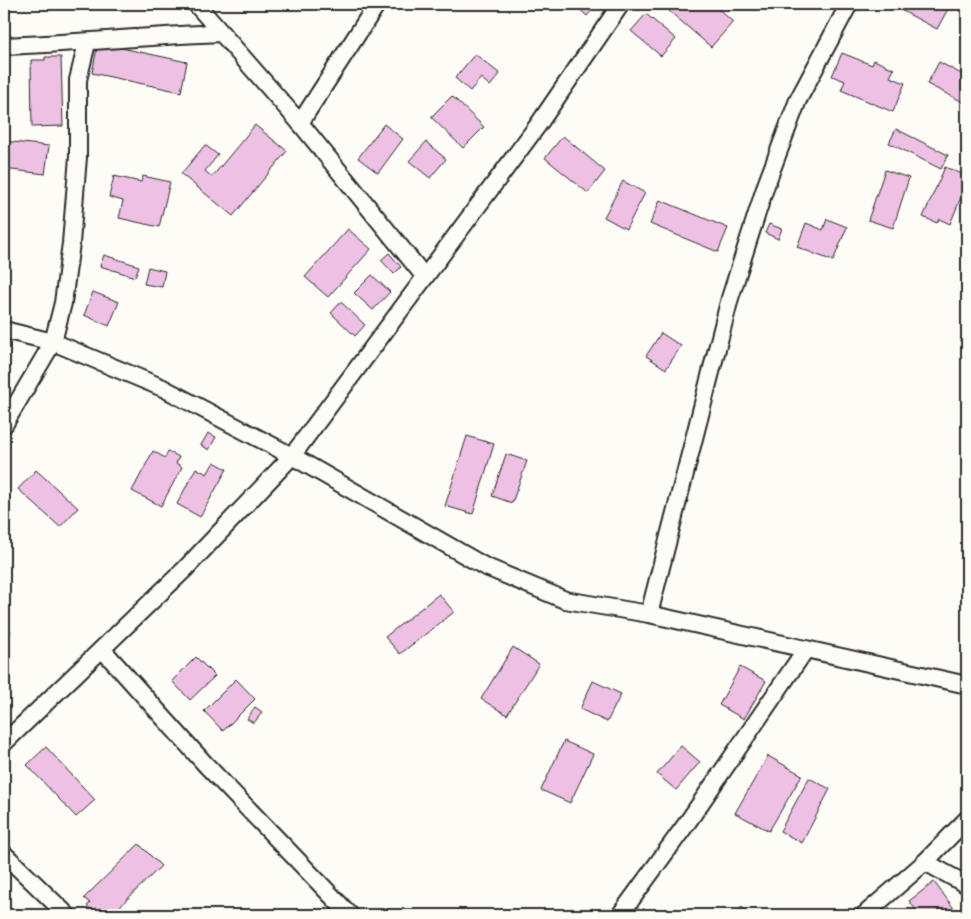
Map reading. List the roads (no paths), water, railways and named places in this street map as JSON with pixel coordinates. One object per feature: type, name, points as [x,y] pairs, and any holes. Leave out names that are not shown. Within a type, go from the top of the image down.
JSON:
[{"type":"street","points":[[196,4],[300,123],[424,276]]},
{"type":"street","points":[[300,123],[376,4]]},
{"type":"street","points":[[4,743],[184,570],[292,456],[538,125],[621,4]]},
{"type":"street","points":[[649,614],[730,298],[763,194],[798,100],[849,4]]},
{"type":"street","points":[[4,46],[87,43],[115,38],[221,33]]},
{"type":"street","points":[[4,425],[53,342],[63,303],[71,243],[78,157],[78,80],[87,43]]},
{"type":"street","points":[[4,330],[53,342],[163,388],[292,456],[405,523],[484,566],[565,600],[649,614],[967,685]]},
{"type":"street","points":[[102,650],[206,765],[350,915]]},
{"type":"street","points":[[621,915],[687,824],[806,650]]},
{"type":"street","points":[[864,915],[925,862],[967,819]]},
{"type":"street","points":[[4,854],[67,915]]},
{"type":"street","points":[[925,862],[967,885]]}]
